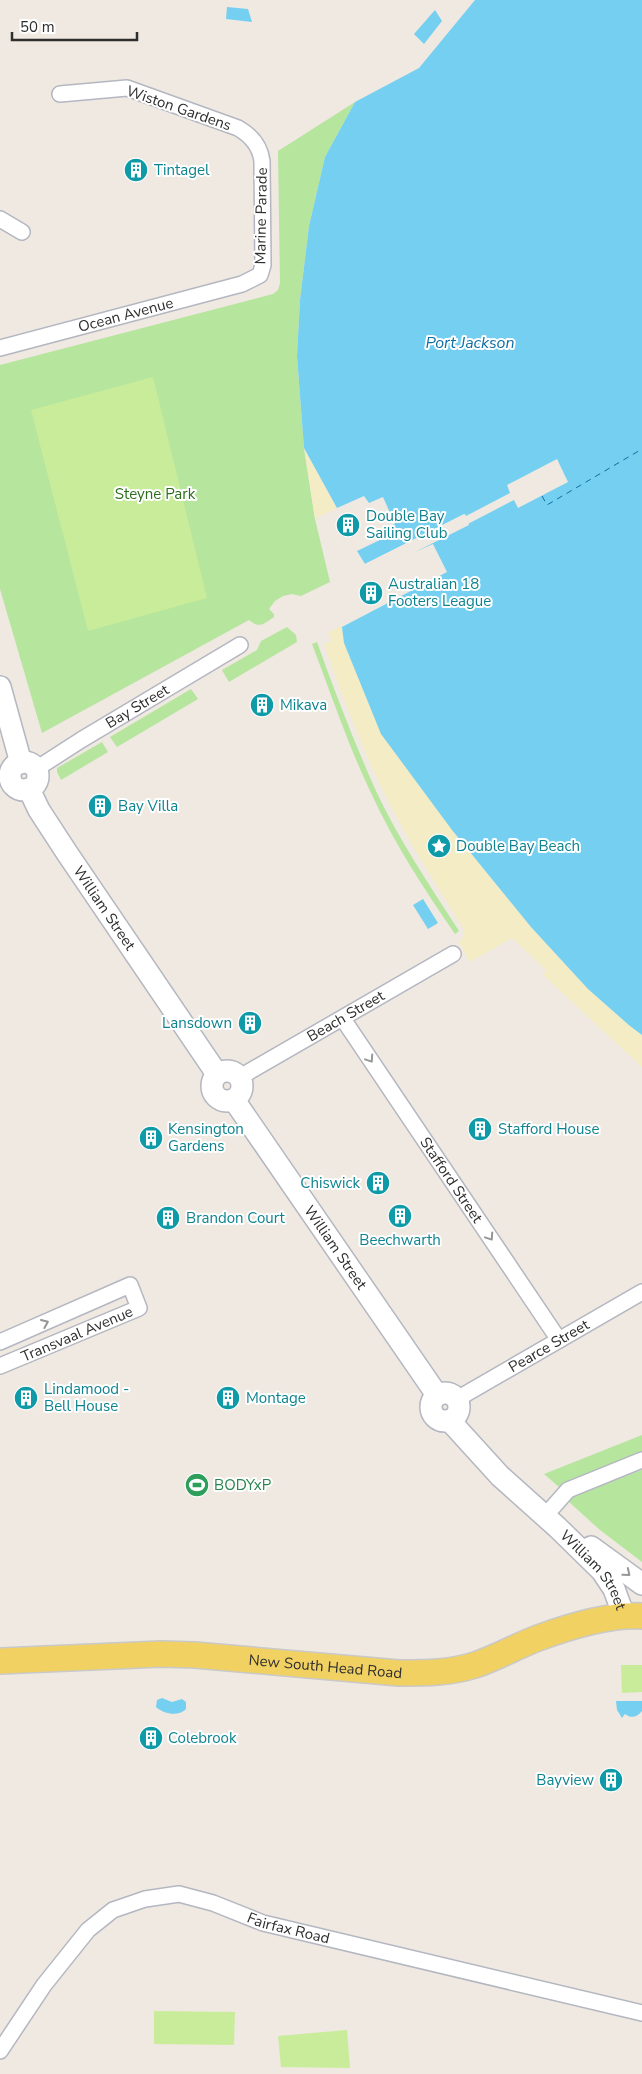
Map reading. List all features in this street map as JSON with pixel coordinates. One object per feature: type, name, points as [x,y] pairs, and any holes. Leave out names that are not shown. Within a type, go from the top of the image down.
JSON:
[{"type":"main road","name":"New South Head Road","points":[[0,1661],[195,1654],[399,1673],[427,1673],[452,1671],[476,1664],[539,1638],[593,1622],[633,1616]]},
{"type":"street","name":"Wiston Gardens","points":[[60,94],[127,88],[238,128]]},
{"type":"street","name":"Marine Parade","points":[[238,128],[249,135],[258,147],[262,161],[263,265],[260,275],[252,280]]},
{"type":"street","points":[[0,219],[22,232]]},
{"type":"street","name":"Ocean Avenue","points":[[0,348],[252,280]]},
{"type":"street","name":"Bay Street","points":[[28,766],[81,740],[240,645]]},
{"type":"street","points":[[0,687],[28,766]]},
{"type":"street","name":"William Street","points":[[28,766],[14,767],[11,774],[14,790],[39,810],[217,1074]]},
{"type":"street","name":"Beach Street","points":[[240,1077],[453,954]]},
{"type":"street","name":"Stafford Street","points":[[343,1019],[559,1340]]},
{"type":"street","points":[[229,1071],[240,1077],[242,1092],[234,1100],[223,1101],[214,1095],[212,1084],[217,1074],[229,1071]]},
{"type":"street","name":"William Street","points":[[234,1100],[447,1397],[430,1404],[431,1413],[438,1420],[450,1421],[500,1476],[591,1559],[633,1616]]},
{"type":"street","name":"Transvaal Avenue","points":[[0,1342],[130,1285],[139,1308],[2,1361]]},
{"type":"street","name":"Pearce Street","points":[[447,1397],[559,1340],[642,1292]]},
{"type":"street","points":[[89,1304],[98,1325]]},
{"type":"street","points":[[642,1460],[568,1490],[551,1521],[642,1584]]},
{"type":"street","name":"Fairfax Road","points":[[0,2051],[44,1985],[88,1930],[113,1910],[145,1899],[179,1894],[213,1903],[263,1923],[642,2013]]},
{"type":"green space","name":"Steyne Park","points":[[355,102],[325,157],[309,226],[300,300],[297,356],[304,448],[315,519],[330,582],[301,596],[292,594],[283,596],[275,601],[269,609],[274,614],[274,617],[264,623],[259,625],[249,620],[42,733],[0,589],[0,365],[273,294],[278,290],[280,283],[278,151]]},
{"type":"green space","points":[[153,377],[207,598],[88,631],[31,410]]},
{"type":"green space","points":[[287,627],[296,635],[297,642],[229,682],[222,670],[257,650],[261,641]]},
{"type":"green space","points":[[317,642],[345,717],[376,791],[405,845],[459,931],[455,934],[389,830],[371,793],[347,738],[312,644]]},
{"type":"green space","points":[[191,689],[198,699],[117,747],[110,737]]},
{"type":"green space","points":[[102,742],[108,752],[61,780],[57,768]]},
{"type":"green space","points":[[642,1435],[642,1452],[562,1484],[559,1487],[544,1474]]},
{"type":"green space","points":[[642,1470],[642,1562],[600,1530],[569,1502],[574,1496]]},
{"type":"green space","points":[[621,1665],[642,1665],[642,1692],[622,1693]]},
{"type":"green space","points":[[154,2011],[235,2012],[234,2045],[154,2044]]},
{"type":"green space","points":[[347,2030],[350,2068],[281,2067],[278,2036]]},
{"type":"sand","points":[[304,448],[337,508],[315,519]]},
{"type":"sand","name":"Double Bay Beach","points":[[341,626],[344,643],[452,830],[531,927],[588,989],[642,1035],[642,1067],[542,974],[547,971],[512,938],[470,962],[459,942],[464,935],[463,928],[393,810],[373,770],[347,708],[324,644],[332,641],[328,633]]},
{"type":"water","name":"Port Jackson","points":[[475,0],[642,0],[642,1035],[588,989],[531,927],[452,830],[381,734],[344,643],[342,627],[447,572],[433,544],[415,552],[469,525],[464,514],[365,564],[357,551],[384,538],[381,531],[395,524],[383,497],[369,503],[364,496],[337,508],[304,448],[297,356],[300,300],[309,226],[325,157],[355,102],[419,68]]},
{"type":"water","points":[[227,7],[248,9],[252,22],[226,19]]},
{"type":"water","points":[[435,10],[442,21],[424,44],[414,34]]},
{"type":"water","points":[[423,899],[438,923],[428,929],[413,905]]},
{"type":"water","points":[[162,1698],[172,1702],[182,1699],[186,1702],[186,1709],[175,1714],[163,1711],[156,1707],[157,1700]]},
{"type":"water","points":[[616,1701],[642,1701],[642,1711],[634,1717],[625,1714],[622,1718],[617,1710]]},
{"type":"pier","points":[[557,459],[568,482],[518,508],[514,500],[412,553],[413,550],[467,523],[464,518],[366,567],[363,565],[510,493],[507,485]]},
{"type":"ferry route","points":[[542,496],[547,505],[642,449]]},
{"type":"place","name":"Tintagel","points":[[136,170]]},
{"type":"place","name":"Double Bay Sailing Club","points":[[348,525]]},
{"type":"place","name":"Australian 18 Footers League","points":[[371,593]]},
{"type":"place","name":"Mikava","points":[[262,705]]},
{"type":"place","name":"Bay Villa","points":[[100,806]]},
{"type":"place","name":"Double Bay Beach","points":[[439,846]]},
{"type":"place","name":"Lansdown","points":[[250,1023]]},
{"type":"place","name":"Stafford House","points":[[480,1129]]},
{"type":"place","name":"Kensington Gardens","points":[[151,1138]]},
{"type":"place","name":"Chiswick","points":[[378,1183]]},
{"type":"place","name":"Beechwarth","points":[[400,1216]]},
{"type":"place","name":"Brandon Court","points":[[168,1218]]},
{"type":"place","name":"Lindamood - Bell House","points":[[26,1398]]},
{"type":"place","name":"Montage","points":[[228,1398]]},
{"type":"place","name":"BODYxP","points":[[197,1485]]},
{"type":"place","name":"Colebrook","points":[[151,1738]]},
{"type":"place","name":"Bayview","points":[[611,1780]]}]
